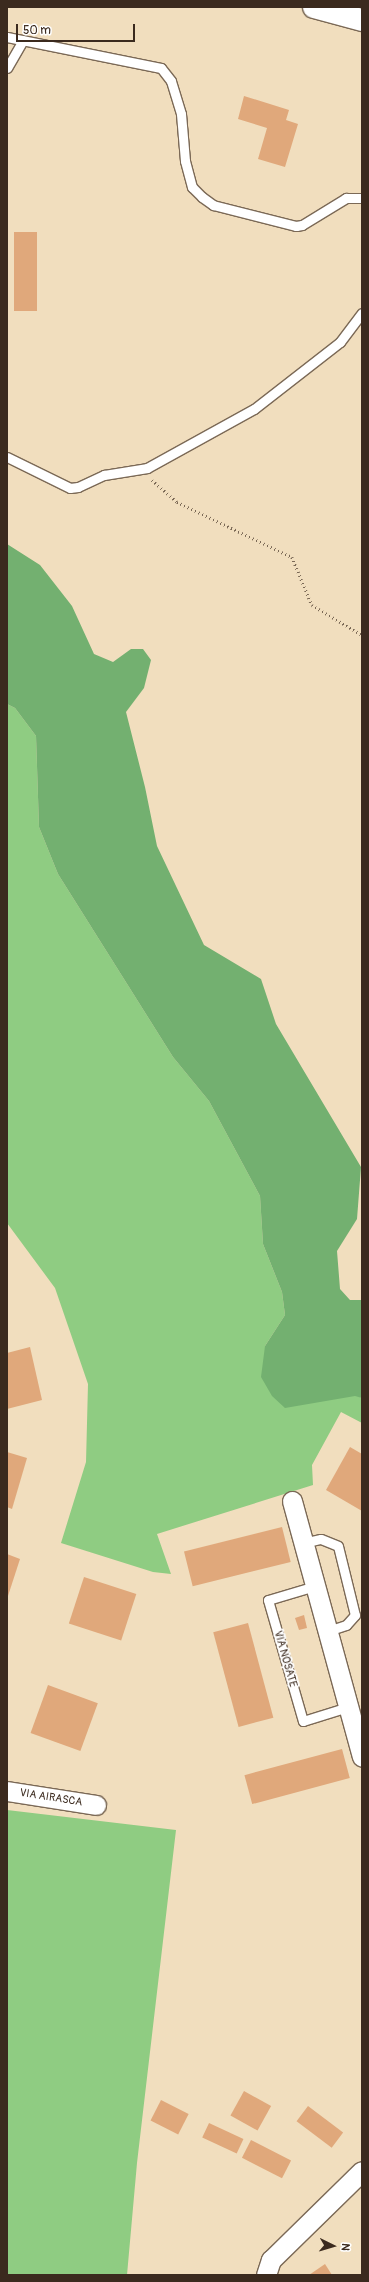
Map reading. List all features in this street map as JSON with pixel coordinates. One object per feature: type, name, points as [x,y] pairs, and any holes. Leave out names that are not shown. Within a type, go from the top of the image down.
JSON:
[{"type":"street","points":[[314,7],[362,20]]},
{"type":"street","points":[[292,1501],[362,1757]]},
{"type":"street","name":"VIA AIRASCA","points":[[7,1791],[96,1805]]},
{"type":"street","points":[[266,2275],[271,2260],[362,2171]]},
{"type":"lane","points":[[7,37],[157,67],[164,71],[173,86],[181,114],[186,166],[192,187],[202,197],[213,204],[296,226],[302,225],[346,198],[362,198]]},
{"type":"lane","points":[[7,68],[23,40]]},
{"type":"lane","points":[[7,457],[70,488],[82,486],[104,475],[141,470],[254,409],[340,342],[362,313]]},
{"type":"lane","points":[[303,1543],[321,1539],[338,1546],[355,1615],[346,1625],[327,1631]]},
{"type":"lane","name":"VIA NOSATE","points":[[315,1586],[268,1600],[303,1721],[348,1708]]},
{"type":"path","points":[[141,470],[177,502],[292,557],[312,605],[362,635]]},
{"type":"green space","points":[[7,544],[40,565],[72,606],[94,654],[113,662],[131,649],[143,649],[151,660],[144,688],[126,712],[145,787],[157,846],[204,945],[261,979],[276,1024],[361,1167],[357,1219],[337,1251],[340,1289],[350,1300],[362,1300],[362,1398],[355,1396],[285,1408],[272,1396],[261,1377],[265,1346],[285,1315],[282,1292],[263,1244],[260,1196],[209,1101],[173,1057],[58,874],[39,827],[36,736],[15,708],[7,704]]},
{"type":"green space","points":[[7,704],[15,708],[36,736],[39,827],[58,874],[173,1057],[209,1101],[260,1196],[263,1244],[282,1292],[285,1315],[265,1346],[362,1398],[362,1423],[341,1412],[312,1465],[313,1485],[157,1534],[171,1574],[153,1572],[61,1543],[86,1462],[88,1384],[55,1288],[7,1223]]},
{"type":"green space","points":[[7,1810],[176,1830],[137,2163],[127,2275],[7,2275]]},
{"type":"building","points":[[244,96],[289,110],[286,120],[298,124],[285,167],[258,159],[267,128],[238,119]]},
{"type":"building","points":[[14,232],[37,232],[37,311],[14,311]]},
{"type":"building","points":[[30,1347],[42,1400],[7,1409],[7,1353]]},
{"type":"building","points":[[350,1447],[362,1454],[362,1511],[326,1490]]},
{"type":"building","points":[[7,1452],[27,1458],[12,1509],[7,1507]]},
{"type":"building","points":[[282,1527],[291,1562],[193,1586],[184,1551]]},
{"type":"building","points":[[7,1554],[20,1559],[7,1599]]},
{"type":"building","points":[[84,1577],[136,1594],[121,1641],[69,1624]]},
{"type":"building","points":[[304,1615],[307,1628],[299,1630],[295,1618]]},
{"type":"building","points":[[248,1623],[273,1718],[239,1727],[213,1632]]},
{"type":"building","points":[[48,1685],[98,1703],[80,1751],[31,1733]]},
{"type":"building","points":[[342,1749],[350,1778],[252,1804],[244,1775]]},
{"type":"building","points":[[244,2091],[271,2106],[258,2131],[230,2115]]},
{"type":"building","points":[[161,2100],[189,2114],[178,2135],[151,2120]]},
{"type":"building","points":[[308,2106],[343,2132],[332,2148],[297,2121]]},
{"type":"building","points":[[209,2123],[243,2139],[237,2154],[202,2138]]},
{"type":"building","points":[[251,2140],[291,2160],[282,2178],[242,2158]]},
{"type":"building","points":[[325,2264],[332,2275],[309,2275]]}]
